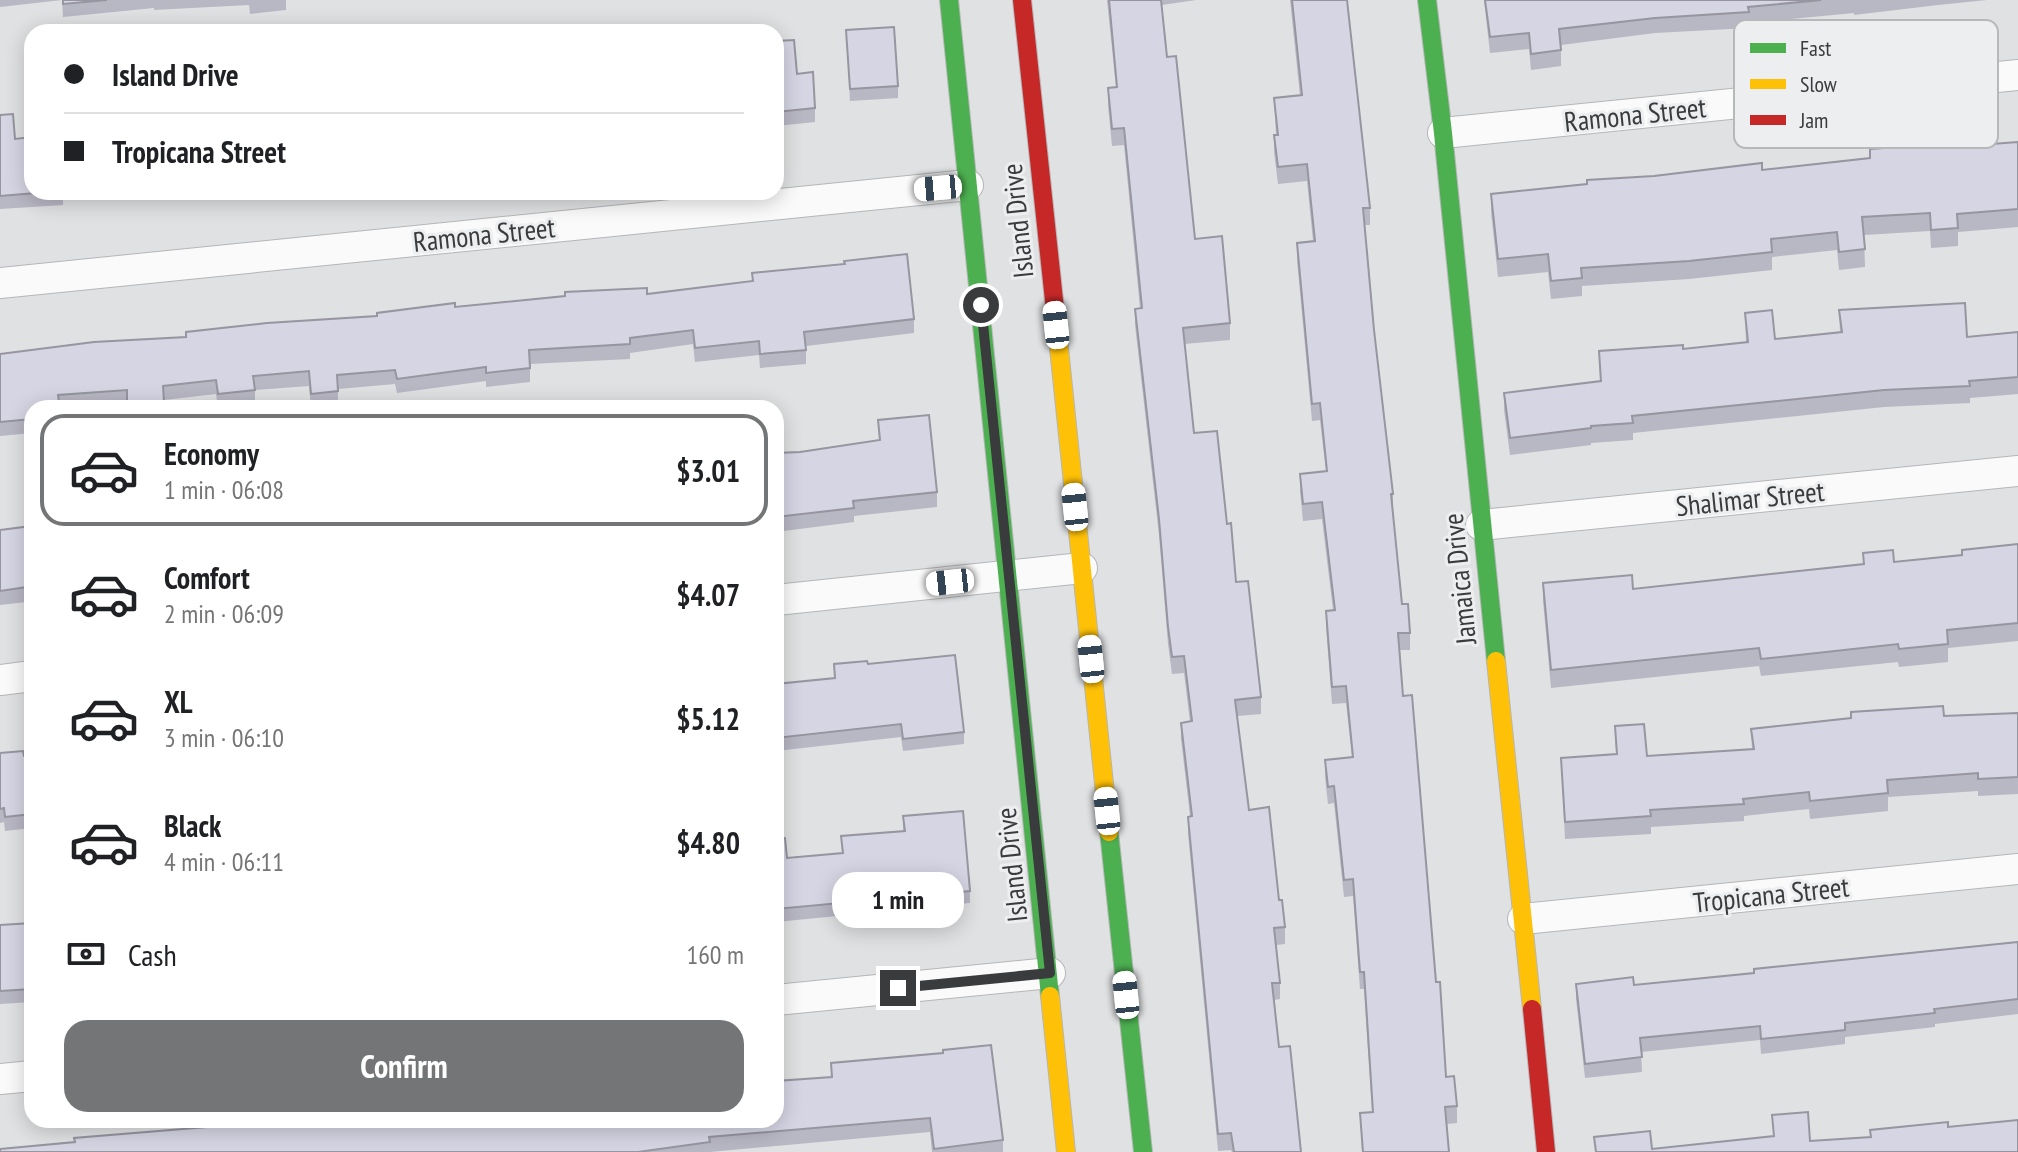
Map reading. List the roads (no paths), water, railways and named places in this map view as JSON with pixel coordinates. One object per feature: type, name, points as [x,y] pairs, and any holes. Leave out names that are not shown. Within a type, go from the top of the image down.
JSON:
[{"type":"street","name":"Island Drive","points":[[949,0],[1066,1152]]},
{"type":"street","name":"Island Drive","points":[[1022,0],[1143,1152]]},
{"type":"street","name":"Jamaica Drive","points":[[1427,0],[1546,1152]]},
{"type":"street","name":"Ramona Street","points":[[1998,77],[2018,75]]},
{"type":"street","name":"Ramona Street","points":[[1443,133],[1734,104]]},
{"type":"street","name":"Ramona Street","points":[[0,283],[968,185]]},
{"type":"street","name":"Shalimar Street","points":[[1481,525],[2018,471]]},
{"type":"street","points":[[784,599],[1082,568]]},
{"type":"street","points":[[0,680],[24,677]]},
{"type":"street","name":"Tropicana Street","points":[[1523,919],[2018,869]]},
{"type":"street","points":[[784,999],[1050,973]]},
{"type":"street","points":[[0,1079],[24,1077]]}]
